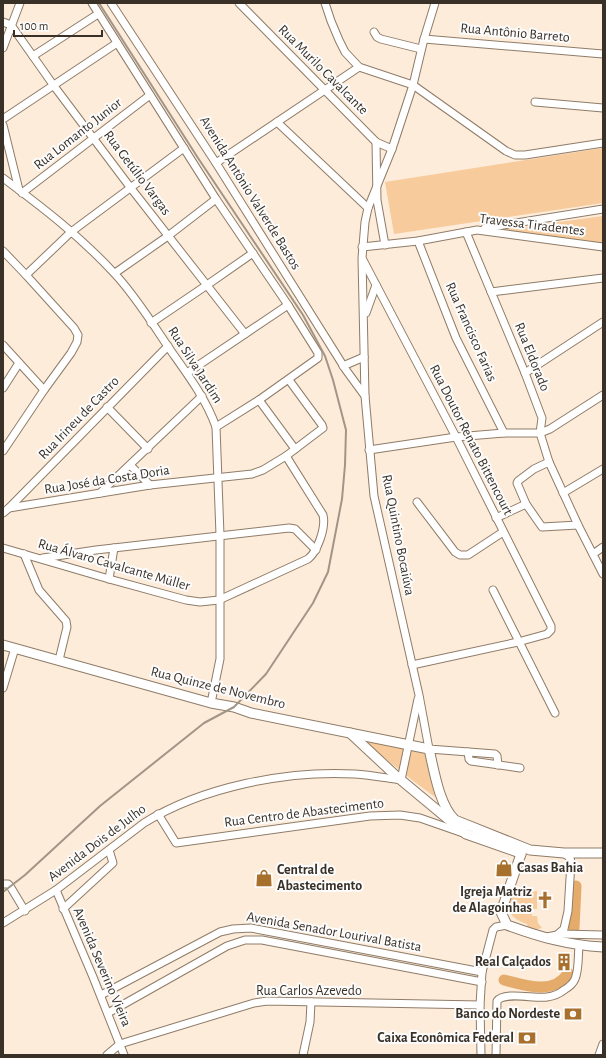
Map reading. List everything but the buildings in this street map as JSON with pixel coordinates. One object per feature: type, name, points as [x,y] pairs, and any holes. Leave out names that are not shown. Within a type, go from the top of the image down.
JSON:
[{"type":"main road","name":"Rua Quinze de Novembro","points":[[3,644],[211,703],[234,707],[251,713],[429,749]]},
{"type":"main road","points":[[350,732],[401,780],[454,822],[466,834],[521,854]]},
{"type":"main road","name":"Rua Quintino Bocaiúva","points":[[429,749],[441,794],[454,822]]},
{"type":"main road","points":[[419,795],[435,800],[439,798],[441,794]]},
{"type":"main road","points":[[454,822],[530,850],[564,853],[603,853]]},
{"type":"main road","points":[[530,850],[521,854],[502,908],[501,914],[507,925],[543,938],[579,946],[603,947]]},
{"type":"street","points":[[3,48],[20,3]]},
{"type":"street","name":"Avenida Antônio Valverde Bastos","points":[[92,3],[216,198],[288,305],[318,353],[318,358],[289,380]]},
{"type":"street","name":"Avenida Antônio Valverde Bastos","points":[[111,3],[216,163],[344,366],[365,396]]},
{"type":"street","name":"Rua Murilo Cavalcante","points":[[239,3],[324,91],[376,142],[392,150]]},
{"type":"street","points":[[325,3],[339,40],[346,52],[359,67],[413,85],[506,151],[515,155],[525,155],[603,143]]},
{"type":"street","name":"Rua Quintino Bocaiúva","points":[[429,749],[419,695],[374,496],[365,396],[362,247],[368,208],[392,150],[413,85],[421,49],[435,3]]},
{"type":"street","points":[[33,56],[98,14]]},
{"type":"street","points":[[3,22],[12,26]]},
{"type":"street","name":"Rua Getúlio Vargas","points":[[12,26],[54,86],[130,187],[245,334]]},
{"type":"street","points":[[374,32],[377,37],[421,49]]},
{"type":"street","name":"Rua Antônio Barreto","points":[[424,39],[603,54]]},
{"type":"street","points":[[3,119],[117,43]]},
{"type":"street","points":[[216,163],[359,67]]},
{"type":"street","name":"Rua Lomanto Junior","points":[[20,191],[150,95]]},
{"type":"street","points":[[535,102],[603,108]]},
{"type":"street","points":[[277,122],[368,208]]},
{"type":"street","points":[[3,125],[20,191]]},
{"type":"street","points":[[376,142],[377,189],[380,221],[385,246]]},
{"type":"street","points":[[26,275],[71,232],[184,148]]},
{"type":"street","name":"Rua Silva Jardim","points":[[3,178],[71,232],[115,273],[187,373],[211,412],[216,427],[220,535],[220,658],[211,703]]},
{"type":"street","points":[[115,273],[168,236],[216,198]]},
{"type":"street","points":[[477,230],[603,209]]},
{"type":"street","name":"Travessa Tiradentes","points":[[362,247],[385,246],[477,230],[603,247]]},
{"type":"street","name":"Rua Eldorado","points":[[466,232],[525,373],[542,418],[540,433]]},
{"type":"street","name":"Rua Francisco Farias","points":[[418,241],[456,338],[504,433]]},
{"type":"street","points":[[3,251],[74,328],[78,335],[77,342],[71,353],[3,451]]},
{"type":"street","points":[[151,322],[207,286],[253,253]]},
{"type":"street","name":"Rua Doutor Renato Bittencourt","points":[[362,258],[456,437],[551,626],[551,630],[547,634],[518,642]]},
{"type":"street","points":[[491,292],[603,278]]},
{"type":"street","points":[[364,317],[376,285]]},
{"type":"street","points":[[187,373],[288,305]]},
{"type":"street","points":[[525,373],[603,322]]},
{"type":"street","points":[[3,345],[44,390]]},
{"type":"street","name":"Rua Irineu de Castro","points":[[9,508],[168,346]]},
{"type":"street","points":[[344,366],[364,356]]},
{"type":"street","points":[[3,388],[19,364]]},
{"type":"street","points":[[216,427],[289,380]]},
{"type":"street","name":"Rua José da Costa Doria","points":[[9,508],[150,485],[252,474],[263,470],[286,456],[323,428],[289,380]]},
{"type":"street","points":[[369,450],[456,437],[504,433],[540,433],[550,429],[603,395]]},
{"type":"street","points":[[100,493],[202,396]]},
{"type":"street","points":[[259,400],[294,449]]},
{"type":"street","points":[[107,407],[148,449]]},
{"type":"street","points":[[540,433],[549,462],[578,525],[603,574]]},
{"type":"street","points":[[41,558],[220,535],[289,528],[295,530],[316,550],[324,521],[323,515],[286,456]]},
{"type":"street","name":"Rua Doutor Renato Bittencourt","points":[[549,462],[534,469],[518,481],[526,504],[542,527],[578,525]]},
{"type":"street","points":[[130,465],[150,485]]},
{"type":"street","points":[[563,493],[603,470]]},
{"type":"street","points":[[417,502],[455,552],[460,555],[468,555],[503,532]]},
{"type":"street","points":[[496,518],[526,504]]},
{"type":"street","points":[[3,514],[9,508]]},
{"type":"street","points":[[593,554],[603,547]]},
{"type":"street","name":"Rua Álvaro Cavalcante Müller","points":[[3,548],[109,579],[186,600],[200,602],[219,600],[308,559],[316,550]]},
{"type":"street","points":[[109,579],[114,548]]},
{"type":"street","points":[[24,554],[39,590],[66,621],[67,627],[59,660]]},
{"type":"street","points":[[492,590],[555,713]]},
{"type":"street","points":[[412,665],[518,642]]},
{"type":"street","points":[[3,688],[16,648]]},
{"type":"street","points":[[401,780],[419,695]]},
{"type":"street","points":[[429,749],[495,754],[497,756],[498,765]]},
{"type":"street","points":[[468,752],[471,762],[520,768]]},
{"type":"street","name":"Avenida Dois de Julho","points":[[3,924],[56,890],[158,814],[224,788],[258,781],[320,774],[355,774],[401,780]]},
{"type":"street","name":"Rua Centro de Abastecimento","points":[[158,814],[176,843],[370,816],[394,815],[420,818],[466,834]]},
{"type":"street","points":[[63,909],[113,863],[109,850]]},
{"type":"street","points":[[560,934],[564,929],[568,910],[571,862],[570,858],[564,853]]},
{"type":"street","points":[[3,884],[8,884],[10,886],[25,911]]},
{"type":"street","name":"Avenida Severino Vieira","points":[[56,890],[101,995],[124,1055]]},
{"type":"street","points":[[481,1055],[480,1005],[482,972],[493,930],[496,927],[507,925]]},
{"type":"street","name":"Avenida Senador Lourival Batista","points":[[101,995],[220,932],[239,928],[251,928],[482,972]]},
{"type":"street","points":[[543,938],[560,934],[603,935]]},
{"type":"street","name":"Avenida Senador Lourival Batista","points":[[108,1013],[227,946],[245,940],[262,940],[482,982]]},
{"type":"street","points":[[496,1055],[496,1001],[500,997],[517,996],[546,998],[555,996],[562,992],[574,981],[577,974],[579,946]]},
{"type":"street","name":"Rua Carlos Azevedo","points":[[120,1044],[254,1002],[480,1005]]},
{"type":"street","points":[[303,1055],[310,1022],[311,1002]]},
{"type":"street","points":[[107,1055],[120,1044]]},
{"type":"street","points":[[599,1055],[603,1044]]},
{"type":"shaded area","points":[[603,148],[603,203],[394,234],[385,182]]},
{"type":"shaded area","points":[[603,216],[603,244],[501,230]]},
{"type":"shaded area","points":[[131,473],[140,480],[118,484]]},
{"type":"shaded area","points":[[369,740],[426,754],[435,797],[368,745]]},
{"type":"shaded area","points":[[537,891],[537,909],[532,909],[532,916],[537,916],[538,923],[542,928],[533,930],[528,928],[527,924],[521,922],[513,916],[509,909],[509,905],[513,894]]},
{"type":"waterway","points":[[574,928],[576,886]]},
{"type":"waterway","points":[[504,980],[529,986],[547,987],[562,980],[568,973]]},
{"type":"railway","points":[[3,892],[25,875],[100,806],[204,723],[234,707],[266,674],[313,603],[328,572],[342,499],[346,430],[325,356],[303,315],[198,158],[99,3]]},
{"type":"place","name":"Casas Bahia","points":[[504,868]]},
{"type":"place","name":"Central de Abastecimento","points":[[264,878]]},
{"type":"place","name":"Igreja Matriz de Alagoinhas","points":[[545,900]]},
{"type":"place","name":"Real Calçados","points":[[564,962]]},
{"type":"place","name":"Banco do Nordeste","points":[[573,1014]]},
{"type":"place","name":"Caixa Econômica Federal","points":[[527,1038]]}]
